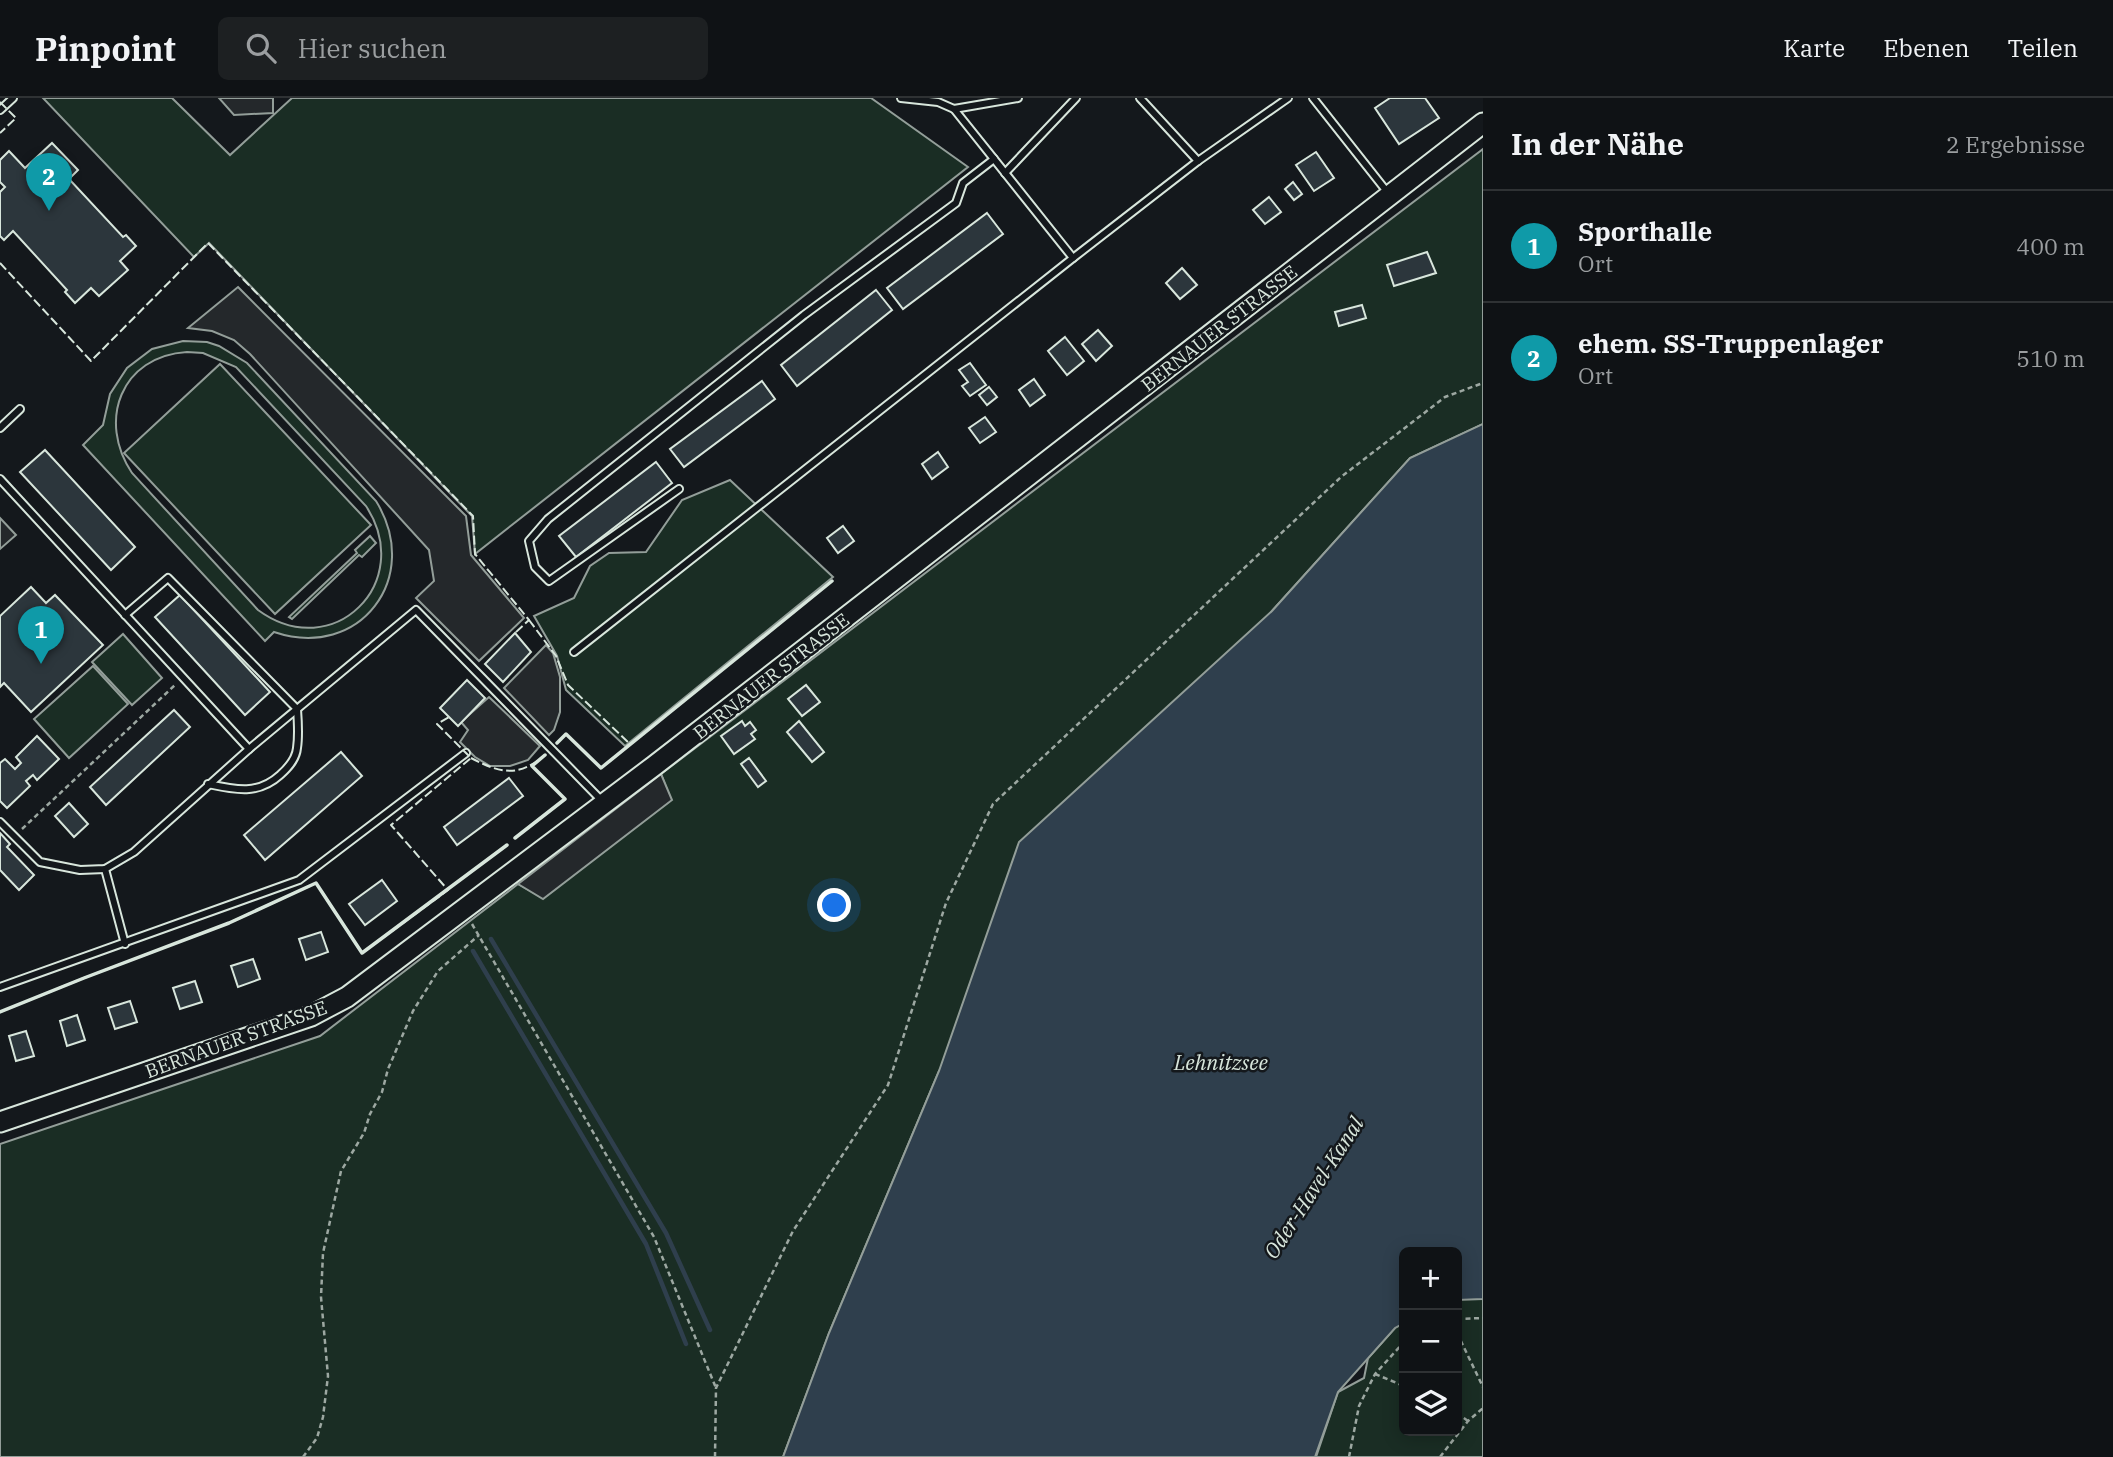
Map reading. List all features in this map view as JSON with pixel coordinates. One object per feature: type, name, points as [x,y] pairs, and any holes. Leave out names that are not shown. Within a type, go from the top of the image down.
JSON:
[{"type":"main road","name":"BERNAUER STRASSE","points":[[0,1122],[311,1016],[347,998],[605,803],[1483,123]]},
{"type":"lane","points":[[0,110],[13,98]]},
{"type":"lane","points":[[901,98],[938,102],[954,109],[1073,258]]},
{"type":"lane","points":[[954,109],[1018,98]]},
{"type":"lane","points":[[1005,173],[1076,98]]},
{"type":"lane","points":[[1140,98],[1198,161]]},
{"type":"lane","points":[[573,652],[1198,161],[1288,98]]},
{"type":"lane","points":[[1312,98],[1389,194]]},
{"type":"lane","points":[[679,489],[549,581],[535,567],[529,541],[548,519],[804,315],[956,204],[963,183],[994,159]]},
{"type":"lane","points":[[0,428],[20,409]]},
{"type":"lane","points":[[0,479],[249,749]]},
{"type":"lane","points":[[125,615],[168,578],[297,709],[297,750],[290,766],[271,783],[255,790],[234,790],[208,784]]},
{"type":"lane","points":[[0,822],[40,862],[80,870],[105,869],[134,852],[208,784],[416,610],[605,803]]},
{"type":"lane","points":[[0,987],[299,880],[466,753]]},
{"type":"lane","points":[[105,869],[125,944]]},
{"type":"path","points":[[716,1388],[793,1231],[888,1085],[946,902],[993,804],[1341,477],[1445,397],[1483,383]]},
{"type":"path","points":[[14,836],[184,677]]},
{"type":"path","points":[[464,910],[654,1237],[716,1388],[715,1457]]},
{"type":"path","points":[[303,1457],[317,1438],[323,1417],[328,1376],[321,1297],[323,1253],[341,1171],[364,1133],[413,1011],[438,971],[479,936]]},
{"type":"path","points":[[1462,1319],[1483,1318]]},
{"type":"path","points":[[1462,1343],[1483,1387]]},
{"type":"path","points":[[1349,1457],[1359,1406],[1375,1374],[1399,1348]]},
{"type":"path","points":[[1375,1374],[1399,1384]]},
{"type":"path","points":[[1440,1457],[1468,1421],[1483,1408]]},
{"type":"path","points":[[1462,1417],[1468,1421]]},
{"type":"green space","points":[[43,98],[172,98],[230,155],[292,98],[871,98],[968,167],[475,554],[472,516],[209,243],[194,257]]},
{"type":"green space","points":[[1483,149],[1483,424],[1410,458],[1272,611],[939,1071],[829,1333],[783,1457],[0,1457],[0,1144],[320,1036],[518,884],[543,898],[671,800],[661,774]]},
{"type":"green space","points":[[183,341],[207,342],[247,363],[376,501],[389,530],[392,558],[387,583],[375,606],[356,623],[333,634],[305,638],[274,632],[265,641],[83,445],[103,425],[110,394],[127,368],[152,349]],"holes":[[[187,352],[203,353],[236,367],[366,506],[379,535],[381,562],[374,587],[359,607],[338,621],[314,628],[286,624],[258,610],[132,473],[122,453],[117,433],[117,413],[122,394],[131,378],[146,365],[164,356]]]},
{"type":"green space","points":[[220,364],[371,525],[275,614],[124,453]]},
{"type":"green space","points":[[730,480],[833,577],[625,746],[566,690],[557,656],[534,616],[574,598],[590,566],[609,553],[646,552],[682,500]]},
{"type":"green space","points":[[370,536],[376,543],[362,557],[359,555],[292,619],[289,617],[357,553],[355,550]]},
{"type":"green space","points":[[123,634],[162,678],[132,705],[92,662]]},
{"type":"green space","points":[[93,666],[128,704],[69,758],[34,719]]},
{"type":"green space","points":[[1462,1298],[1483,1299],[1483,1457],[1316,1457],[1338,1392],[1364,1378],[1368,1358],[1399,1326],[1399,1436],[1462,1436]]},
{"type":"shaded area","points":[[219,98],[273,98],[273,113],[234,115]]},
{"type":"shaded area","points":[[238,287],[466,516],[471,555],[524,618],[479,661],[416,598],[434,581],[429,550],[250,354],[234,340],[212,331],[188,328]]},
{"type":"shaded area","points":[[0,518],[16,535],[0,549]]},
{"type":"shaded area","points":[[546,645],[553,653],[560,677],[560,712],[554,730],[549,735],[504,688]]},
{"type":"shaded area","points":[[489,697],[540,746],[528,760],[510,766],[490,766],[475,757],[460,742],[468,730],[461,722]]},
{"type":"shaded area","points":[[661,774],[672,800],[543,899],[518,884]]},
{"type":"water","name":"Lehnitzsee","points":[[1483,424],[1483,1299],[1462,1300],[1462,1247],[1399,1247],[1399,1326],[1338,1392],[1315,1457],[783,1457],[829,1333],[939,1071],[1019,842],[1272,611],[1410,458]]},
{"type":"building","points":[[1390,98],[1425,98],[1439,118],[1399,144],[1375,108]]},
{"type":"building","points":[[52,143],[78,170],[69,179],[123,237],[126,235],[136,246],[120,261],[128,270],[99,296],[91,288],[75,303],[65,292],[67,290],[13,231],[4,240],[0,236],[0,192],[5,187],[0,182],[0,160],[9,151],[25,168]]},
{"type":"building","points":[[1316,152],[1334,178],[1314,191],[1296,165]]},
{"type":"building","points":[[1293,182],[1302,194],[1294,200],[1285,189]]},
{"type":"building","points":[[1269,197],[1281,212],[1265,224],[1253,210]]},
{"type":"building","points":[[987,213],[1003,234],[903,309],[887,288]]},
{"type":"building","points":[[1427,252],[1436,273],[1394,286],[1387,265]]},
{"type":"building","points":[[1182,268],[1197,285],[1180,299],[1166,283]]},
{"type":"building","points":[[876,290],[892,310],[797,386],[781,365]]},
{"type":"building","points":[[1362,305],[1366,318],[1339,326],[1335,312]]},
{"type":"building","points":[[1098,330],[1112,346],[1096,361],[1082,344]]},
{"type":"building","points":[[1065,337],[1084,361],[1067,375],[1048,351]]},
{"type":"building","points":[[970,363],[986,385],[970,396],[962,386],[968,382],[959,370]]},
{"type":"building","points":[[1034,379],[1045,395],[1030,406],[1019,390]]},
{"type":"building","points":[[762,381],[775,399],[684,467],[670,449]]},
{"type":"building","points":[[989,387],[997,397],[987,405],[979,395]]},
{"type":"building","points":[[985,417],[996,432],[980,443],[969,428]]},
{"type":"building","points":[[45,450],[135,547],[111,570],[20,472]]},
{"type":"building","points":[[938,452],[948,467],[932,479],[922,464]]},
{"type":"building","points":[[656,462],[672,483],[576,557],[559,536]]},
{"type":"building","points":[[843,526],[854,541],[838,553],[827,538]]},
{"type":"building","points":[[31,587],[46,603],[55,595],[103,645],[31,712],[4,683],[0,687],[0,616]]},
{"type":"building","points":[[180,595],[270,692],[245,715],[155,617]]},
{"type":"building","points":[[515,633],[531,652],[503,682],[485,664]]},
{"type":"building","points":[[467,680],[485,698],[458,726],[440,708]]},
{"type":"building","points":[[806,685],[820,702],[802,716],[788,699]]},
{"type":"building","points":[[174,710],[190,727],[106,805],[90,787]]},
{"type":"building","points":[[742,721],[745,726],[750,722],[756,730],[751,734],[755,739],[734,754],[721,736]]},
{"type":"building","points":[[799,721],[824,752],[812,762],[787,732]]},
{"type":"building","points":[[37,736],[59,759],[37,780],[33,775],[26,781],[30,786],[7,808],[0,801],[0,763],[5,759],[15,769],[21,763],[16,757]]},
{"type":"building","points":[[341,752],[362,776],[265,860],[244,835]]},
{"type":"building","points":[[749,758],[766,781],[758,787],[741,764]]},
{"type":"building","points":[[509,778],[523,796],[457,845],[444,827]]},
{"type":"building","points":[[69,803],[88,824],[74,837],[55,816]]},
{"type":"building","points":[[0,833],[10,844],[7,847],[34,875],[19,890],[0,870]]},
{"type":"building","points":[[382,880],[397,901],[365,925],[349,904]]},
{"type":"building","points":[[321,932],[328,952],[306,960],[299,939]]},
{"type":"building","points":[[253,959],[260,979],[238,987],[231,966]]},
{"type":"building","points":[[195,981],[202,1002],[180,1009],[173,988]]},
{"type":"building","points":[[130,1001],[137,1022],[115,1029],[108,1008]]},
{"type":"building","points":[[77,1015],[85,1040],[67,1046],[60,1021]]},
{"type":"building","points":[[26,1031],[34,1056],[16,1061],[9,1036]]},
{"type":"waterway","points":[[491,939],[666,1233],[710,1330]]},
{"type":"waterway","points":[[473,951],[646,1244],[686,1344]]},
{"type":"fence","points":[[0,102],[16,118],[0,133]]},
{"type":"fence","points":[[0,263],[91,361],[208,243],[473,516],[475,554],[529,620],[515,633]]},
{"type":"fence","points":[[529,620],[556,656],[568,685],[629,743]]},
{"type":"fence","points":[[0,1012],[229,923],[316,883],[362,953],[448,890],[391,825],[471,758],[437,724],[449,717]]},
{"type":"fence","points":[[471,758],[509,771],[526,767],[545,755]]},
{"type":"wall","points":[[557,743],[566,734],[601,768],[832,581]]},
{"type":"wall","points":[[515,838],[565,799],[532,766],[545,755]]},
{"type":"wall","points":[[0,1012],[229,923],[316,883],[362,953],[507,845]]},
{"type":"place","name":"ehem. SS-Truppenlager","points":[[49,211]]},
{"type":"place","name":"Sporthalle","points":[[41,664]]},
{"type":"water label","name":"Oder-Havel-Kanal","points":[[1314,1188]]}]
